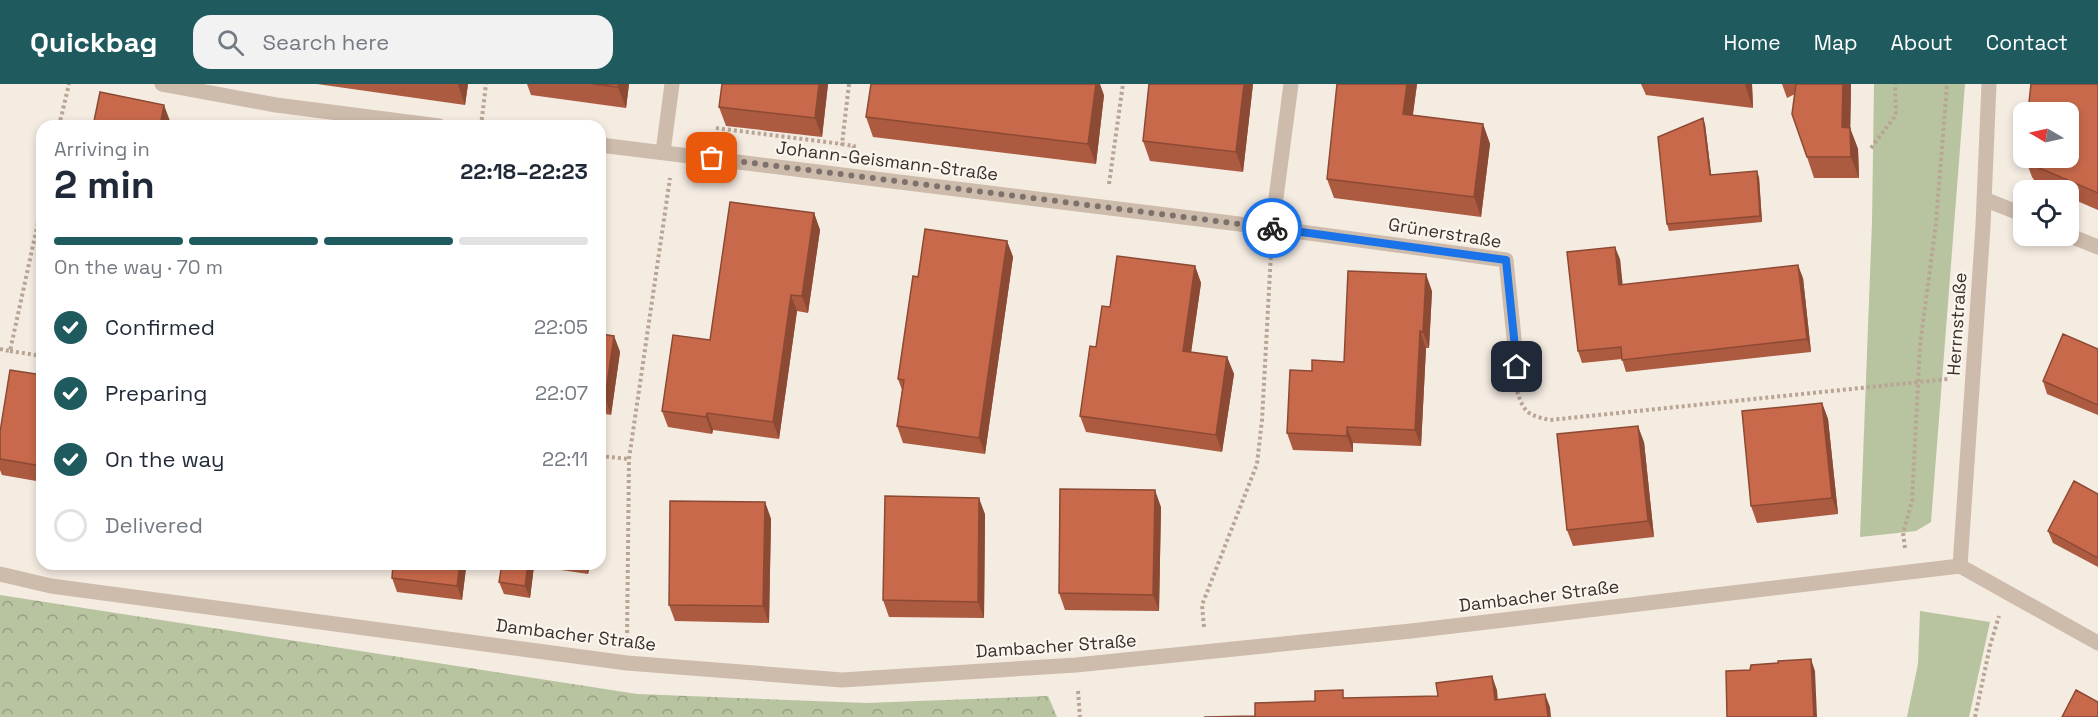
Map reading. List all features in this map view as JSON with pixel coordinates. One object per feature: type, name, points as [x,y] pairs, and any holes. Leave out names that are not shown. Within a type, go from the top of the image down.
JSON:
[{"type":"street","points":[[162,84],[276,105],[392,120]]},
{"type":"street","points":[[663,152],[672,84]]},
{"type":"street","points":[[1272,228],[1291,84]]},
{"type":"street","name":"Herrnstraße","points":[[1960,566],[1984,199],[1989,84]]},
{"type":"street","name":"Johann-Geismann-Straße","points":[[606,146],[1106,208]]},
{"type":"street","points":[[1984,199],[2013,211]]},
{"type":"street","name":"Grünerstraße","points":[[1106,208],[1506,260],[1517,367]]},
{"type":"street","points":[[2079,239],[2098,247]]},
{"type":"street","points":[[1960,566],[2098,643]]},
{"type":"street","name":"Dambacher Straße","points":[[0,574],[51,586],[627,663],[842,680],[1076,665],[1207,652],[1411,631],[1960,566]]},
{"type":"path","points":[[60,120],[69,84]]},
{"type":"path","points":[[482,120],[486,84]]},
{"type":"path","points":[[842,144],[849,84]]},
{"type":"path","points":[[1111,169],[1123,84]]},
{"type":"path","points":[[1872,148],[1896,115],[1894,84]]},
{"type":"path","points":[[1907,573],[1903,533],[1912,501],[1920,381],[1920,345],[1939,194],[1947,84]]},
{"type":"path","points":[[716,128],[854,146]]},
{"type":"path","points":[[627,626],[629,459],[671,176],[663,152]]},
{"type":"path","points":[[1207,652],[1202,604],[1257,464],[1262,420],[1272,228]]},
{"type":"path","points":[[10,351],[36,232]]},
{"type":"path","points":[[0,349],[36,355]]},
{"type":"path","points":[[1517,367],[1515,385],[1522,408],[1533,416],[1550,420],[1973,377]]},
{"type":"path","points":[[606,457],[629,459]]},
{"type":"path","points":[[1975,717],[1990,646],[2007,593]]},
{"type":"green space","points":[[1874,84],[1965,84],[1931,522],[1916,531],[1860,537],[1872,222]]},
{"type":"green space","points":[[0,595],[637,694],[866,703],[1048,696],[1057,717],[0,717]]},
{"type":"green space","points":[[1920,611],[1990,622],[1969,717],[1907,717],[1918,664]]},
{"type":"building","points":[[593,84],[619,84],[618,87]]},
{"type":"building","points":[[722,84],[819,84],[815,118],[719,107]]},
{"type":"building","points":[[871,84],[1096,84],[1088,144],[866,117]]},
{"type":"building","points":[[1149,84],[1244,84],[1236,152],[1143,141]]},
{"type":"building","points":[[1337,84],[1407,84],[1403,114],[1483,124],[1474,197],[1327,179]]},
{"type":"building","points":[[1796,84],[1843,84],[1842,127],[1850,128],[1851,157],[1807,157],[1792,114]]},
{"type":"building","points":[[2031,84],[2098,84],[2098,193],[2079,185],[2079,180],[2068,180],[2039,168],[2079,168],[2079,102],[2029,102]]},
{"type":"building","points":[[100,92],[164,105],[161,120],[94,120]]},
{"type":"building","points":[[1703,118],[1710,175],[1757,171],[1760,216],[1667,224],[1658,137]]},
{"type":"building","points":[[730,202],[814,213],[802,296],[791,295],[773,422],[707,413],[706,417],[662,411],[673,335],[710,340]]},
{"type":"building","points":[[925,229],[1007,241],[979,438],[897,426],[904,380],[898,379],[913,276],[918,277]]},
{"type":"building","points":[[1615,247],[1619,285],[1798,265],[1807,339],[1622,360],[1621,347],[1578,351],[1567,252]]},
{"type":"building","points":[[1117,256],[1195,266],[1183,351],[1227,357],[1216,435],[1080,416],[1090,346],[1096,347],[1102,306],[1110,307]]},
{"type":"building","points":[[1348,271],[1426,274],[1423,332],[1420,331],[1415,430],[1347,427],[1347,436],[1287,433],[1290,370],[1312,371],[1312,360],[1344,362]]},
{"type":"building","points":[[2063,334],[2098,349],[2098,405],[2043,381]]},
{"type":"building","points":[[606,335],[614,336],[606,391]]},
{"type":"building","points":[[10,370],[36,374],[36,465],[0,459],[0,432]]},
{"type":"building","points":[[1822,403],[1832,498],[1751,506],[1742,411]]},
{"type":"building","points":[[1638,426],[1648,521],[1567,530],[1557,434]]},
{"type":"building","points":[[2074,481],[2098,494],[2098,558],[2048,531]]},
{"type":"building","points":[[1060,489],[1155,490],[1153,595],[1059,593]]},
{"type":"building","points":[[885,496],[979,498],[978,602],[883,600]]},
{"type":"building","points":[[670,501],[765,502],[763,606],[669,605]]},
{"type":"building","points":[[393,570],[459,570],[457,586],[392,578]]},
{"type":"building","points":[[501,570],[527,570],[525,586],[499,582]]},
{"type":"building","points":[[1811,659],[1814,717],[1727,717],[1726,671],[1750,670],[1751,665],[1778,663],[1778,661]]},
{"type":"building","points":[[1492,676],[1495,700],[1545,694],[1548,717],[1204,717],[1255,716],[1255,703],[1315,701],[1315,691],[1343,690],[1343,698],[1438,696],[1436,683]]},
{"type":"building","points":[[2076,690],[2098,702],[2098,717],[2062,717]]},
{"type":"way so far","points":[[712,158],[1272,228]]},
{"type":"route","points":[[1272,228],[1506,260],[1517,367]]}]
